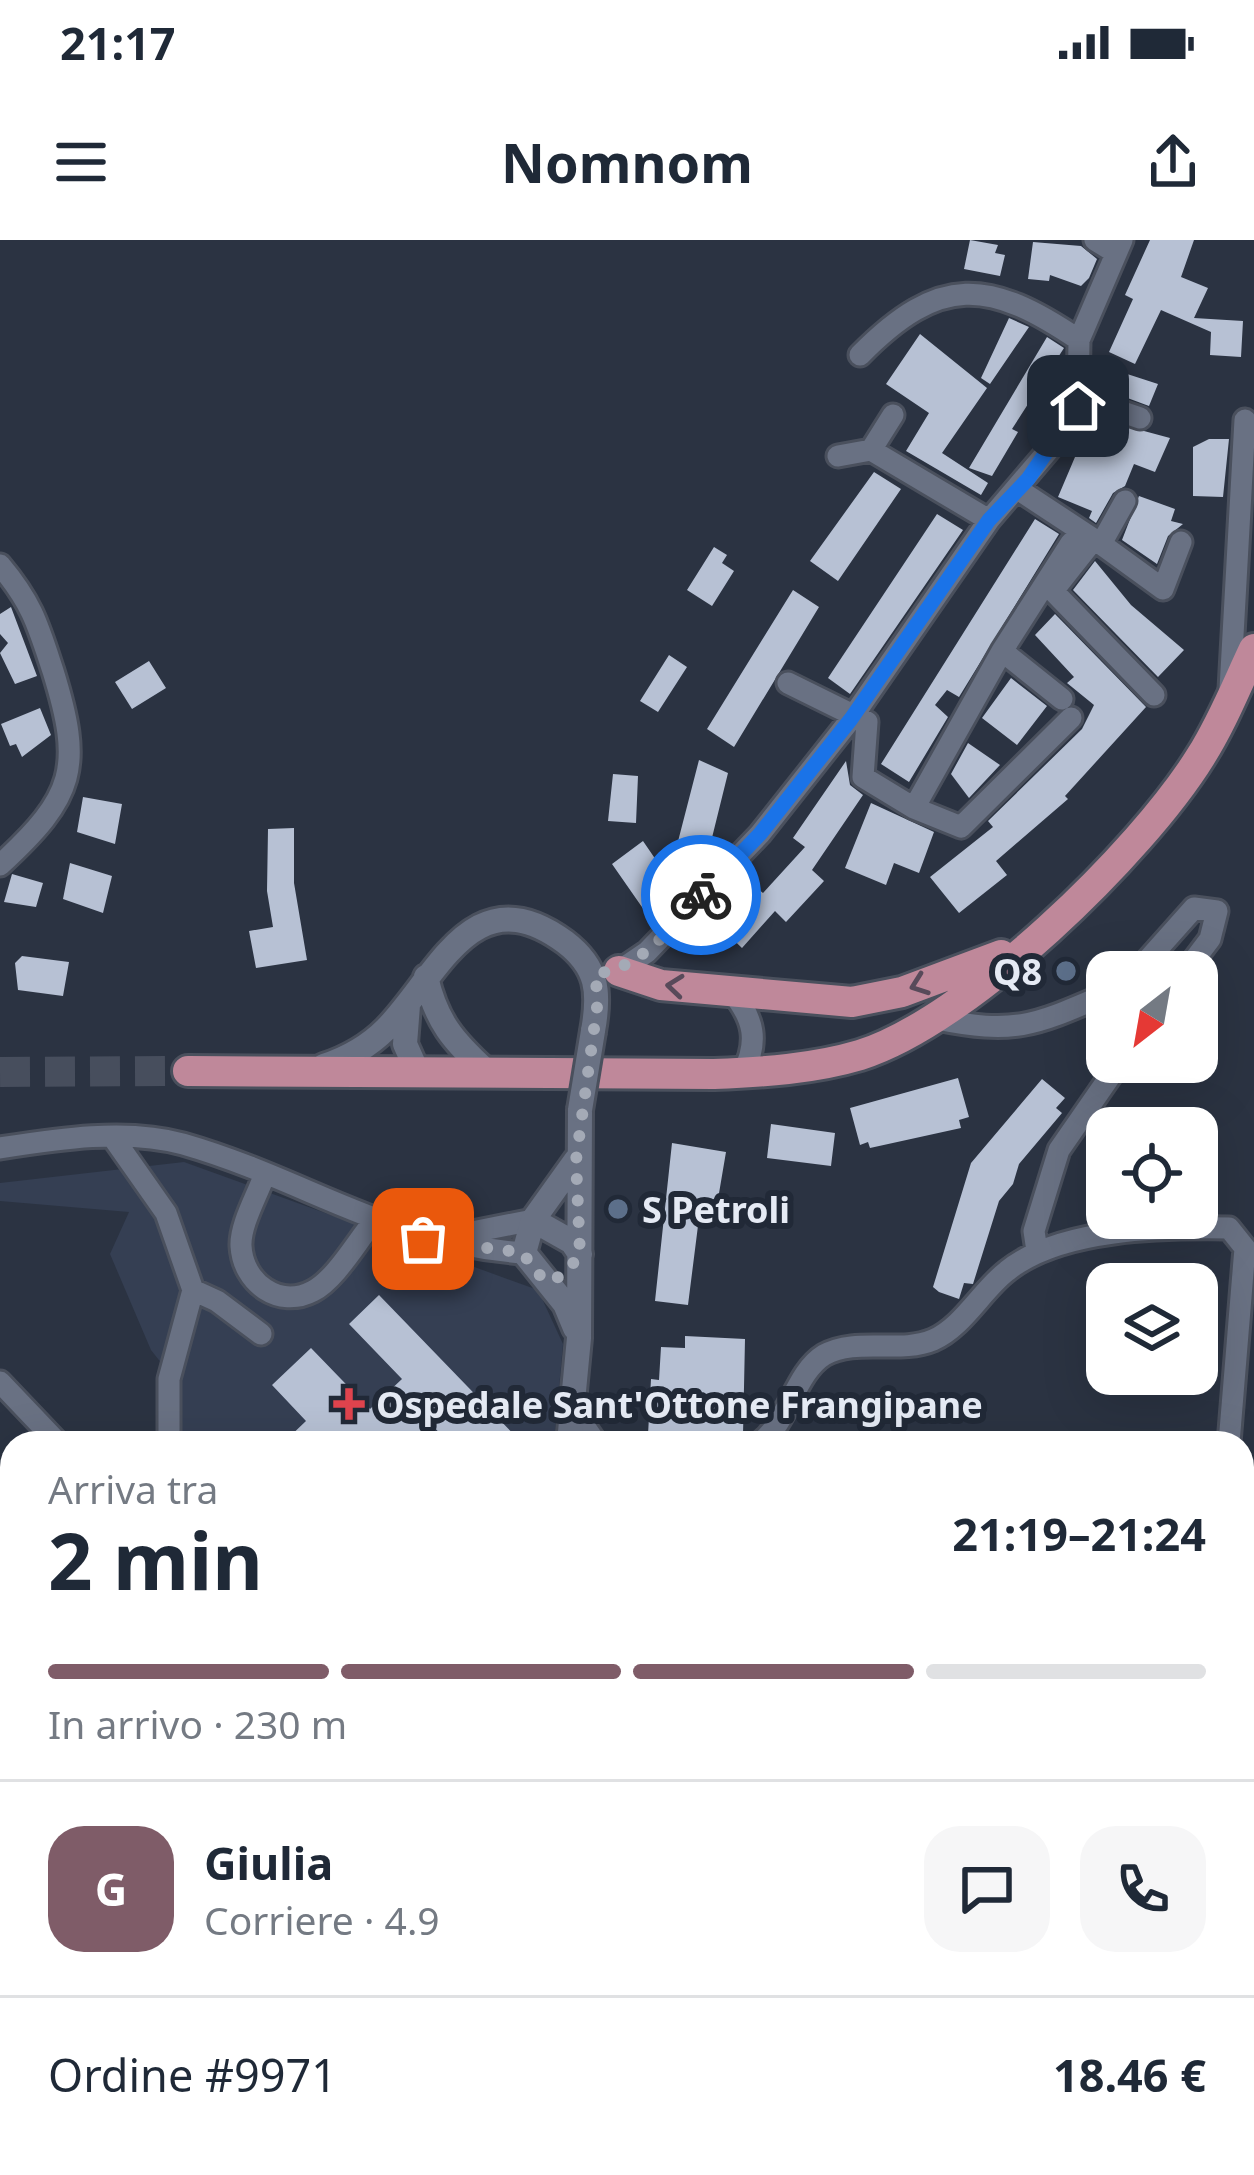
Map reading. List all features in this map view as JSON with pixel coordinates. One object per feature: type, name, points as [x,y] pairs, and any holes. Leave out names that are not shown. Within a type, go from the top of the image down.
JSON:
[{"type":"main road","points":[[188,1071],[742,1072],[860,1054],[937,1018],[1105,873],[1199,760],[1254,650]]},
{"type":"main road","points":[[607,972],[661,985],[852,1002],[902,992],[1028,944]]},
{"type":"street","points":[[570,1431],[579,1338],[576,1160],[598,1000],[607,972],[647,952],[760,834],[851,719],[989,520],[1059,438],[1078,398],[1079,340],[1119,247],[1095,240]]},
{"type":"street","points":[[860,355],[893,321],[955,293],[1021,301],[1079,340]]},
{"type":"street","points":[[1078,398],[1140,418]]},
{"type":"street","points":[[871,450],[893,415]]},
{"type":"street","points":[[1229,702],[1245,419]]},
{"type":"street","points":[[838,456],[871,450],[989,520]]},
{"type":"street","points":[[1019,490],[1163,589],[1181,542]]},
{"type":"street","points":[[1125,501],[1098,541],[1053,591],[1154,695]]},
{"type":"street","points":[[914,808],[1002,650],[1071,543]]},
{"type":"street","points":[[0,566],[33,604],[72,729],[72,760],[43,826],[0,865]]},
{"type":"street","points":[[788,683],[851,719],[867,722],[863,777],[914,808],[962,827],[1066,708],[1002,650]]},
{"type":"street","points":[[1156,951],[1195,908],[1206,906],[1217,911],[1217,925],[1199,951]]},
{"type":"street","points":[[316,1068],[349,1058],[376,1039],[449,945],[484,924],[502,921],[554,935],[607,972]]},
{"type":"street","points":[[426,977],[435,1014],[449,1038],[486,1071]]},
{"type":"street","points":[[732,992],[753,1025],[752,1055],[742,1072]]},
{"type":"street","points":[[409,1002],[405,1044],[417,1071]]},
{"type":"street","points":[[937,1018],[980,1028],[1027,1028],[1086,1003]]},
{"type":"street","points":[[417,1071],[435,1014]]},
{"type":"street","points":[[1037,1251],[1034,1231],[1059,1150],[1105,1083]]},
{"type":"street","points":[[114,1139],[166,1213],[193,1290],[169,1378],[169,1431]]},
{"type":"street","points":[[0,1148],[51,1140],[179,1143],[423,1239],[524,1253]]},
{"type":"street","points":[[576,1160],[533,1220],[524,1253],[532,1269],[549,1282],[579,1338]]},
{"type":"street","points":[[264,1176],[240,1242],[251,1277],[267,1292],[298,1296],[317,1290],[374,1221]]},
{"type":"street","points":[[423,1239],[498,1231],[533,1220],[572,1242],[580,1254]]},
{"type":"street","points":[[774,1431],[821,1357],[839,1349],[931,1341],[1006,1271],[1037,1251],[1146,1228],[1229,1228],[1240,1236],[1245,1249],[1230,1431]]},
{"type":"street","points":[[549,1282],[566,1273],[580,1254]]},
{"type":"street","points":[[193,1290],[217,1300],[261,1334]]},
{"type":"street","points":[[0,1382],[47,1431]]},
{"type":"street","points":[[573,1410],[588,1431]]},
{"type":"shaded area","points":[[184,1162],[538,1290],[563,1344],[555,1431],[168,1431],[166,1369],[151,1350],[110,1254],[129,1212],[0,1201],[0,1183]]},
{"type":"building","points":[[970,240],[998,245],[995,253],[1005,255],[1000,276],[964,269]]},
{"type":"building","points":[[1150,240],[1194,240],[1181,277],[1208,288],[1194,318],[1243,321],[1241,357],[1210,355],[1211,332],[1161,310],[1135,364],[1109,352],[1133,299],[1125,295]]},
{"type":"building","points":[[1033,242],[1081,246],[1097,259],[1089,278],[1081,286],[1050,275],[1049,281],[1028,279]]},
{"type":"building","points":[[1009,318],[1029,327],[990,384],[981,378]]},
{"type":"building","points":[[920,334],[987,388],[942,453],[988,483],[981,495],[906,451],[929,413],[886,384]]},
{"type":"building","points":[[1047,337],[1064,348],[1012,429],[1018,432],[992,476],[969,468]]},
{"type":"building","points":[[1121,372],[1158,384],[1149,406],[1114,393]]},
{"type":"building","points":[[1092,417],[1170,438],[1155,472],[1134,464],[1125,486],[1113,493],[1096,523],[1089,518],[1092,511],[1058,497]]},
{"type":"building","points":[[1209,439],[1229,439],[1223,497],[1193,496],[1193,447]]},
{"type":"building","points":[[874,472],[901,489],[838,581],[810,561]]},
{"type":"building","points":[[1139,496],[1175,509],[1171,521],[1183,524],[1168,536],[1157,564],[1122,540]]},
{"type":"building","points":[[937,514],[963,530],[850,694],[828,678]]},
{"type":"building","points":[[1035,519],[1059,534],[959,697],[947,690],[935,705],[948,717],[909,782],[881,764]]},
{"type":"building","points":[[714,547],[727,555],[722,563],[734,571],[712,606],[687,590]]},
{"type":"building","points":[[1095,561],[1131,605],[1184,650],[1158,677],[1073,590]]},
{"type":"building","points":[[793,590],[819,607],[734,747],[707,729]]},
{"type":"building","points":[[11,607],[37,676],[15,684],[0,653],[8,643],[0,634],[0,614]]},
{"type":"building","points":[[1055,614],[1146,707],[1065,796],[1068,799],[996,861],[1007,875],[959,913],[930,877],[993,827],[988,821],[1082,729],[1094,705],[1067,683],[1074,677],[1035,635]]},
{"type":"building","points":[[669,655],[687,667],[658,712],[640,701]]},
{"type":"building","points":[[149,661],[166,688],[132,709],[115,682]]},
{"type":"building","points":[[1011,678],[1047,706],[1017,745],[982,718]]},
{"type":"building","points":[[40,708],[51,735],[22,757],[16,744],[10,746],[1,724]]},
{"type":"building","points":[[968,743],[1000,765],[969,798],[951,774]]},
{"type":"building","points":[[699,760],[728,773],[705,866],[675,853]]},
{"type":"building","points":[[846,761],[850,785],[863,795],[812,870],[824,881],[786,922],[775,911],[742,948],[717,924],[752,884],[763,893],[805,847],[793,838]]},
{"type":"building","points":[[613,774],[638,776],[636,823],[608,821]]},
{"type":"building","points":[[83,797],[122,804],[115,844],[77,832]]},
{"type":"building","points":[[871,803],[934,832],[919,873],[894,863],[886,885],[845,868]]},
{"type":"building","points":[[294,828],[294,883],[307,960],[256,968],[249,931],[273,927],[267,891],[268,829]]},
{"type":"building","points":[[643,841],[680,895],[651,920],[612,864]]},
{"type":"building","points":[[70,863],[112,876],[103,913],[63,899]]},
{"type":"building","points":[[12,874],[43,883],[36,907],[4,902]]},
{"type":"building","points":[[22,956],[69,962],[63,996],[18,990],[15,963]]},
{"type":"building","points":[[958,1078],[969,1117],[959,1120],[961,1128],[870,1148],[868,1142],[860,1145],[850,1108]]},
{"type":"building","points":[[1042,1079],[1065,1098],[1056,1108],[1062,1113],[1019,1164],[1013,1184],[999,1201],[973,1284],[964,1283],[959,1299],[939,1292],[933,1287],[971,1163]]},
{"type":"building","points":[[771,1124],[835,1133],[831,1166],[767,1158]]},
{"type":"building","points":[[672,1143],[726,1152],[717,1205],[701,1202],[688,1305],[655,1301]]},
{"type":"building","points":[[379,1295],[510,1431],[438,1431],[432,1425],[426,1431],[296,1431],[306,1421],[272,1385],[311,1348],[370,1409],[402,1379],[349,1324]]},
{"type":"building","points":[[685,1336],[745,1339],[743,1431],[648,1431],[651,1379],[659,1380],[661,1347],[685,1348]]},
{"type":"tunnel","points":[[0,1072],[188,1071]]},
{"type":"way so far","points":[[423,1239],[461,1248],[524,1253],[532,1269],[549,1282],[566,1273],[580,1254],[576,1160],[598,1000],[595,974],[619,971],[647,952],[701,895]]},
{"type":"place","name":"Q8","points":[[1066,971]]},
{"type":"place","name":"S Petroli","points":[[618,1209]]},
{"type":"place","name":"Ospedale Sant'Ottone Frangipane","points":[[349,1404]]},
{"type":"route","points":[[701,895],[760,834],[851,719],[989,520],[1028,479],[1078,406]]}]
